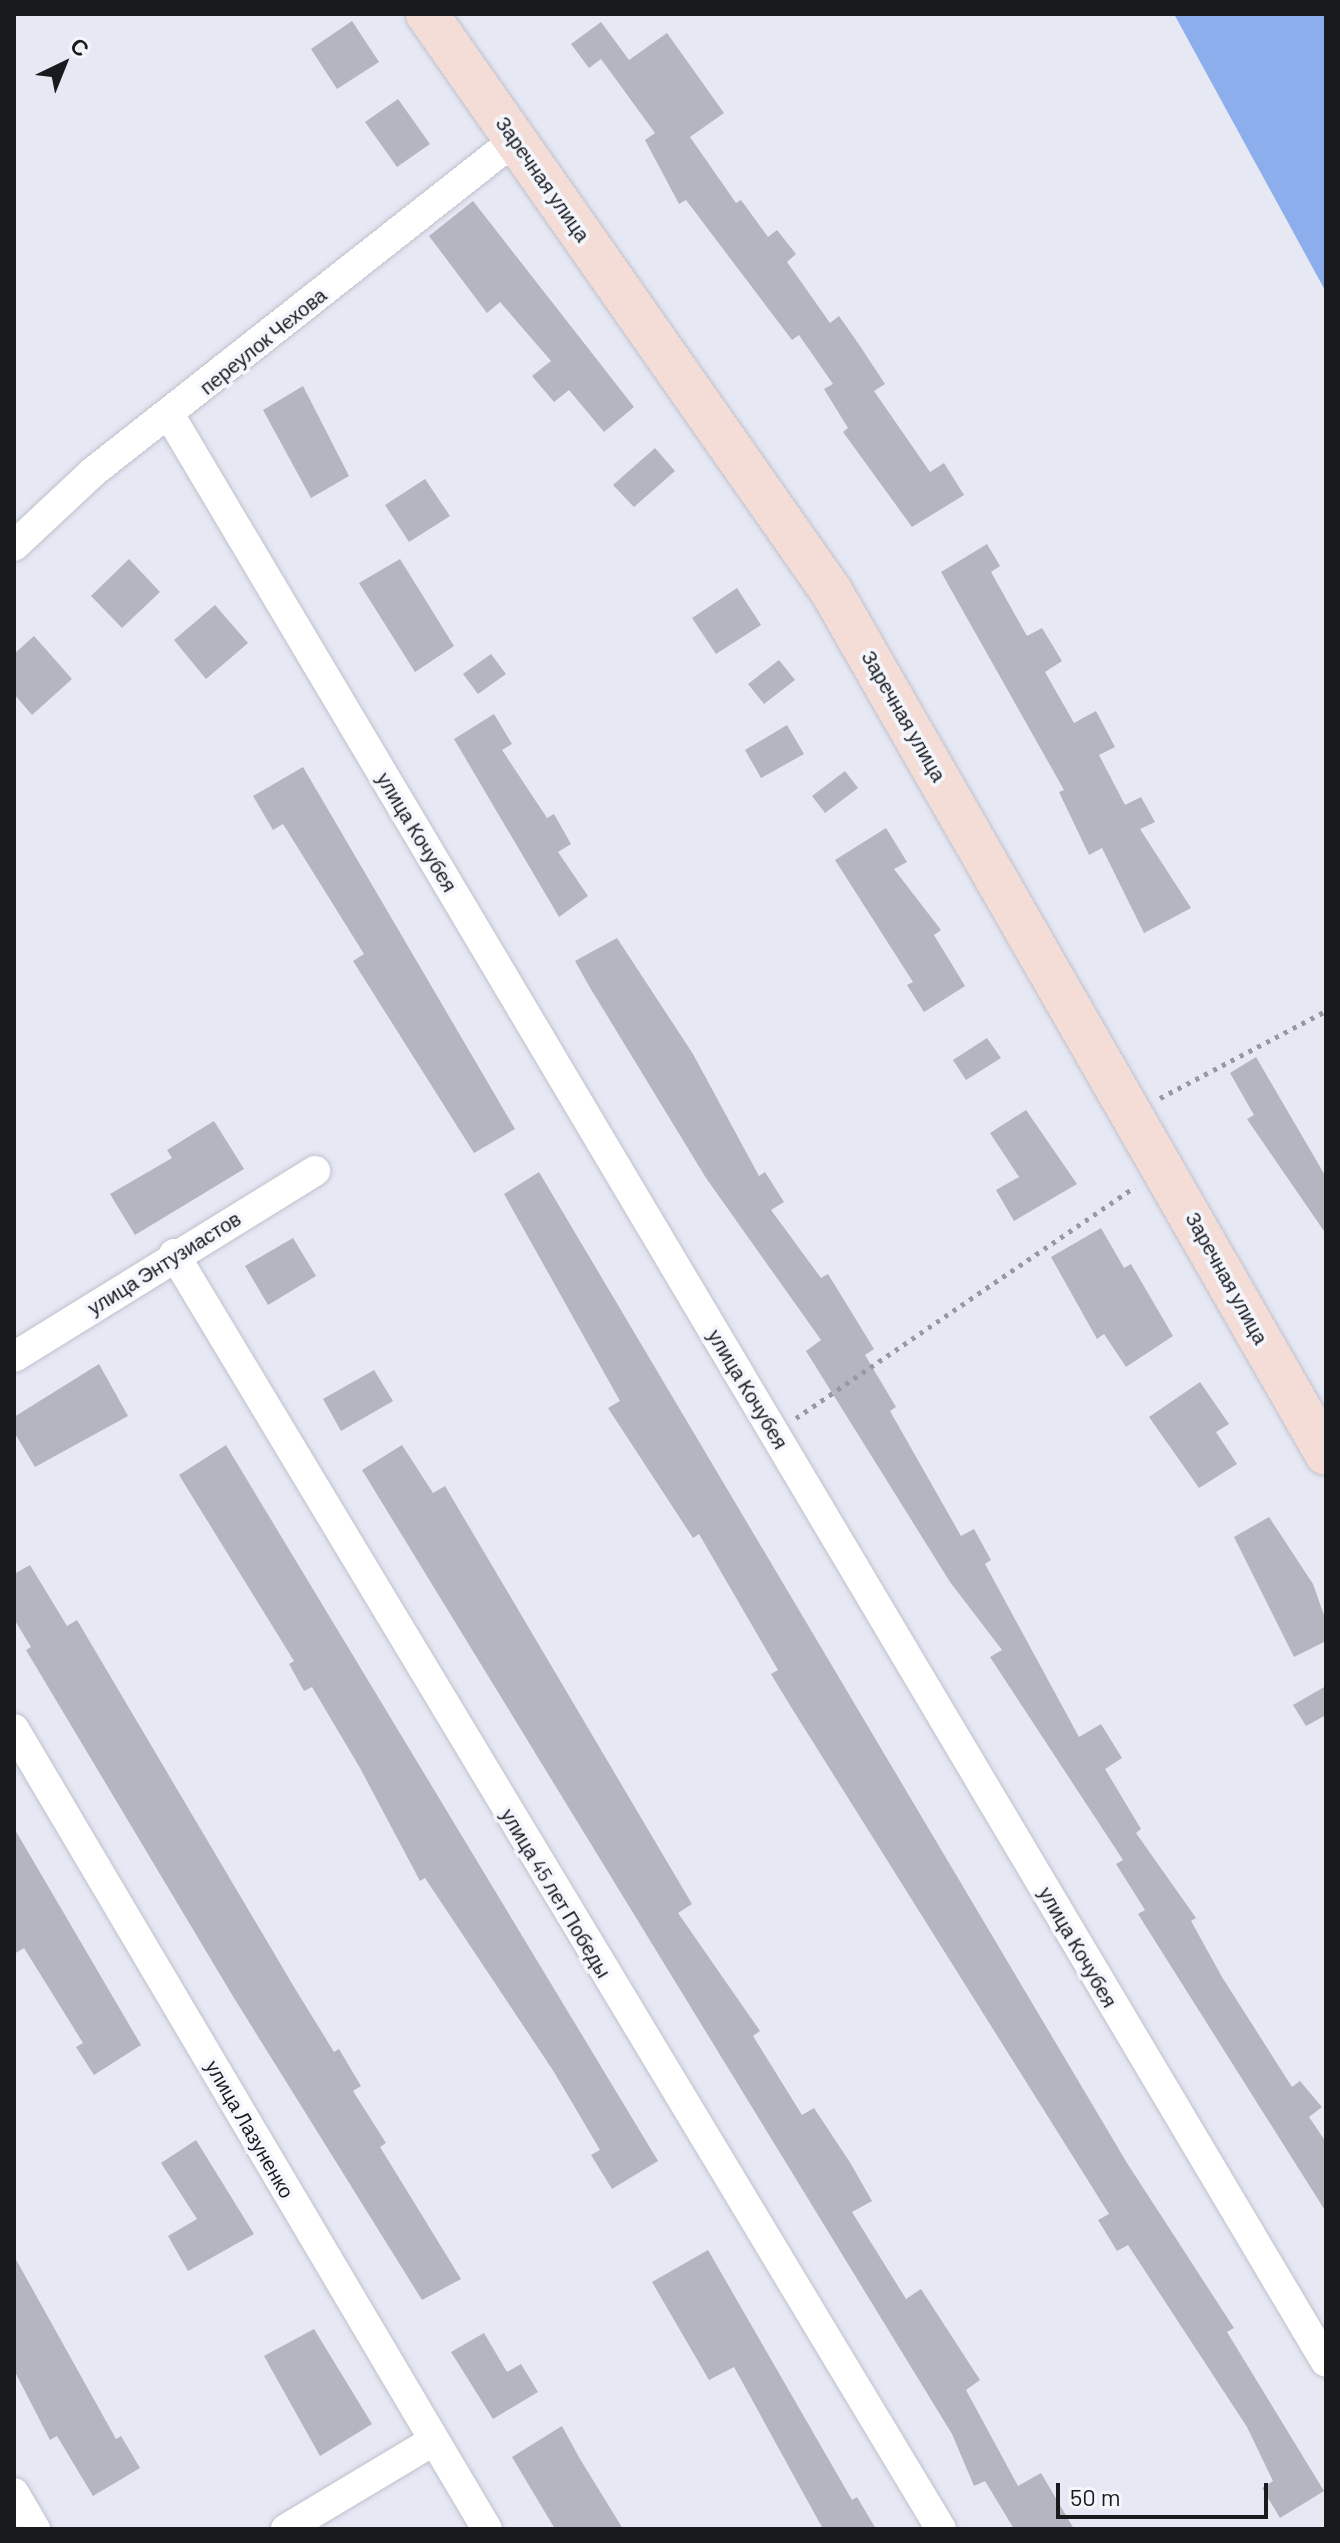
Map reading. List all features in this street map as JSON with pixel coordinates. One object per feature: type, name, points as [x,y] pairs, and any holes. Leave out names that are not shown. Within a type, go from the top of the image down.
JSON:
[{"type":"main road","name":"Заречная улица","points":[[427,14],[831,591],[1135,1111],[1326,1454]]},
{"type":"street","name":"переулок Чехова","points":[[14,546],[93,472],[170,416],[516,139]]},
{"type":"street","name":"улица Кочубея","points":[[170,416],[1326,2362]]},
{"type":"street","name":"улица Энтузиастов","points":[[14,1357],[174,1254],[315,1171]]},
{"type":"street","name":"улица 45 лет Победы","points":[[174,1254],[941,2529]]},
{"type":"street","name":"улица Лазуненко","points":[[14,1729],[487,2529]]},
{"type":"street","points":[[286,2529],[433,2441]]},
{"type":"street","points":[[14,2493],[35,2529]]},
{"type":"path","points":[[1135,1111],[1326,1011]]},
{"type":"path","points":[[775,1432],[1165,1167]]},
{"type":"water","points":[[1174,14],[1326,14],[1326,292]]},
{"type":"building","points":[[352,21],[379,62],[337,89],[311,49]]},
{"type":"building","points":[[601,22],[629,60],[667,33],[724,113],[690,137],[736,203],[741,200],[768,237],[777,230],[796,254],[787,262],[830,323],[839,316],[860,346],[885,384],[874,391],[930,472],[944,463],[964,495],[912,527],[843,432],[848,428],[824,389],[833,384],[799,335],[792,340],[686,200],[679,204],[645,140],[655,133],[601,59],[589,68],[571,44]]},
{"type":"building","points":[[398,99],[430,144],[397,167],[365,122]]},
{"type":"building","points":[[473,201],[634,407],[604,432],[569,390],[554,402],[532,376],[551,361],[500,302],[487,313],[429,236]]},
{"type":"building","points":[[303,386],[349,476],[311,498],[263,410]]},
{"type":"building","points":[[655,448],[675,471],[634,507],[613,485]]},
{"type":"building","points":[[425,479],[450,516],[409,542],[385,505]]},
{"type":"building","points":[[987,544],[1000,566],[991,572],[1027,636],[1042,628],[1062,661],[1045,672],[1074,723],[1096,711],[1115,747],[1099,755],[1125,805],[1141,797],[1155,822],[1140,829],[1191,908],[1144,933],[1102,848],[1089,855],[1059,792],[1064,790],[941,572]]},
{"type":"building","points":[[129,559],[160,592],[122,628],[91,596]]},
{"type":"building","points":[[400,559],[454,646],[415,672],[359,583]]},
{"type":"building","points":[[737,588],[761,625],[716,654],[692,618]]},
{"type":"building","points":[[215,605],[248,643],[206,679],[174,640]]},
{"type":"building","points":[[34,636],[72,679],[32,715],[14,694],[14,654]]},
{"type":"building","points":[[491,654],[506,674],[478,694],[463,674]]},
{"type":"building","points":[[779,660],[795,680],[764,704],[748,684]]},
{"type":"building","points":[[494,714],[512,744],[502,750],[547,818],[554,814],[571,844],[558,852],[588,896],[559,917],[454,739]]},
{"type":"building","points":[[787,725],[804,754],[761,778],[745,750]]},
{"type":"building","points":[[303,767],[515,1129],[474,1153],[353,961],[364,954],[283,824],[273,830],[253,796]]},
{"type":"building","points":[[845,771],[858,788],[825,813],[812,796]]},
{"type":"building","points":[[886,828],[907,862],[894,869],[941,930],[934,935],[965,986],[924,1012],[907,985],[913,982],[835,860]]},
{"type":"building","points":[[617,938],[693,1054],[759,1176],[765,1172],[784,1202],[771,1210],[821,1278],[828,1274],[874,1349],[865,1355],[896,1407],[890,1411],[961,1536],[974,1529],[991,1560],[985,1564],[1079,1737],[1101,1724],[1122,1758],[1105,1769],[1141,1829],[1136,1833],[1196,1918],[1191,1921],[1222,1977],[1292,2087],[1300,2081],[1322,2107],[1309,2117],[1326,2142],[1326,2212],[1138,1914],[1145,1910],[1116,1864],[1123,1860],[990,1657],[1002,1650],[950,1582],[806,1351],[821,1340],[706,1178],[575,961]]},
{"type":"building","points":[[987,1038],[1001,1058],[966,1080],[953,1060]]},
{"type":"building","points":[[1256,1057],[1326,1177],[1326,1234],[1247,1119],[1254,1115],[1230,1073]]},
{"type":"building","points":[[1026,1110],[1077,1184],[1014,1221],[996,1190],[1019,1177],[990,1133]]},
{"type":"building","points":[[214,1121],[244,1169],[135,1235],[110,1194],[172,1158],[167,1150]]},
{"type":"building","points":[[539,1172],[1127,2163],[1234,2328],[1227,2332],[1324,2491],[1280,2518],[1262,2488],[1273,2481],[1247,2427],[1128,2245],[1117,2251],[1098,2220],[1109,2214],[771,1674],[778,1670],[699,1534],[693,1538],[608,1408],[620,1401],[504,1194]]},
{"type":"building","points":[[1101,1228],[1124,1268],[1131,1264],[1173,1336],[1126,1367],[1104,1334],[1097,1339],[1051,1257]]},
{"type":"building","points":[[293,1238],[316,1276],[268,1305],[245,1266]]},
{"type":"building","points":[[99,1364],[128,1416],[35,1467],[14,1432],[14,1417]]},
{"type":"building","points":[[374,1370],[393,1401],[341,1431],[323,1399]]},
{"type":"building","points":[[1200,1382],[1229,1424],[1216,1432],[1237,1464],[1199,1488],[1149,1417]]},
{"type":"building","points":[[226,1445],[658,2161],[612,2189],[591,2155],[600,2150],[554,2072],[425,1878],[420,1881],[360,1768],[312,1687],[304,1691],[289,1664],[294,1661],[179,1475]]},
{"type":"building","points":[[402,1445],[433,1493],[445,1486],[692,1904],[678,1913],[760,2031],[753,2036],[802,2115],[814,2108],[851,2164],[872,2201],[852,2212],[906,2299],[921,2289],[980,2380],[966,2390],[1018,2486],[1041,2473],[1074,2529],[1014,2529],[985,2481],[974,2486],[952,2434],[362,1470]]},
{"type":"building","points":[[1269,1517],[1313,1584],[1326,1621],[1326,1641],[1294,1657],[1234,1537]]},
{"type":"building","points":[[30,1565],[67,1626],[77,1620],[294,1987],[334,2052],[339,2049],[361,2086],[353,2091],[386,2143],[380,2147],[461,2279],[422,2300],[234,1998],[26,1650],[31,1647],[14,1619],[14,1574]]},
{"type":"building","points":[[1326,1686],[1326,1715],[1306,1726],[1293,1705]]},
{"type":"building","points":[[14,1828],[141,2045],[94,2075],[76,2047],[83,2043],[24,1948],[14,1954]]},
{"type":"building","points":[[196,2140],[254,2234],[188,2271],[168,2236],[197,2219],[161,2163]]},
{"type":"building","points":[[708,2250],[852,2500],[857,2497],[876,2529],[823,2529],[734,2367],[709,2380],[652,2282]]},
{"type":"building","points":[[14,2256],[116,2439],[121,2436],[140,2468],[93,2496],[57,2436],[50,2440],[14,2370]]},
{"type":"building","points":[[314,2329],[372,2424],[320,2456],[264,2356]]},
{"type":"building","points":[[484,2333],[507,2372],[521,2364],[538,2392],[493,2419],[451,2352]]},
{"type":"building","points":[[562,2426],[623,2529],[555,2529],[512,2457]]}]
